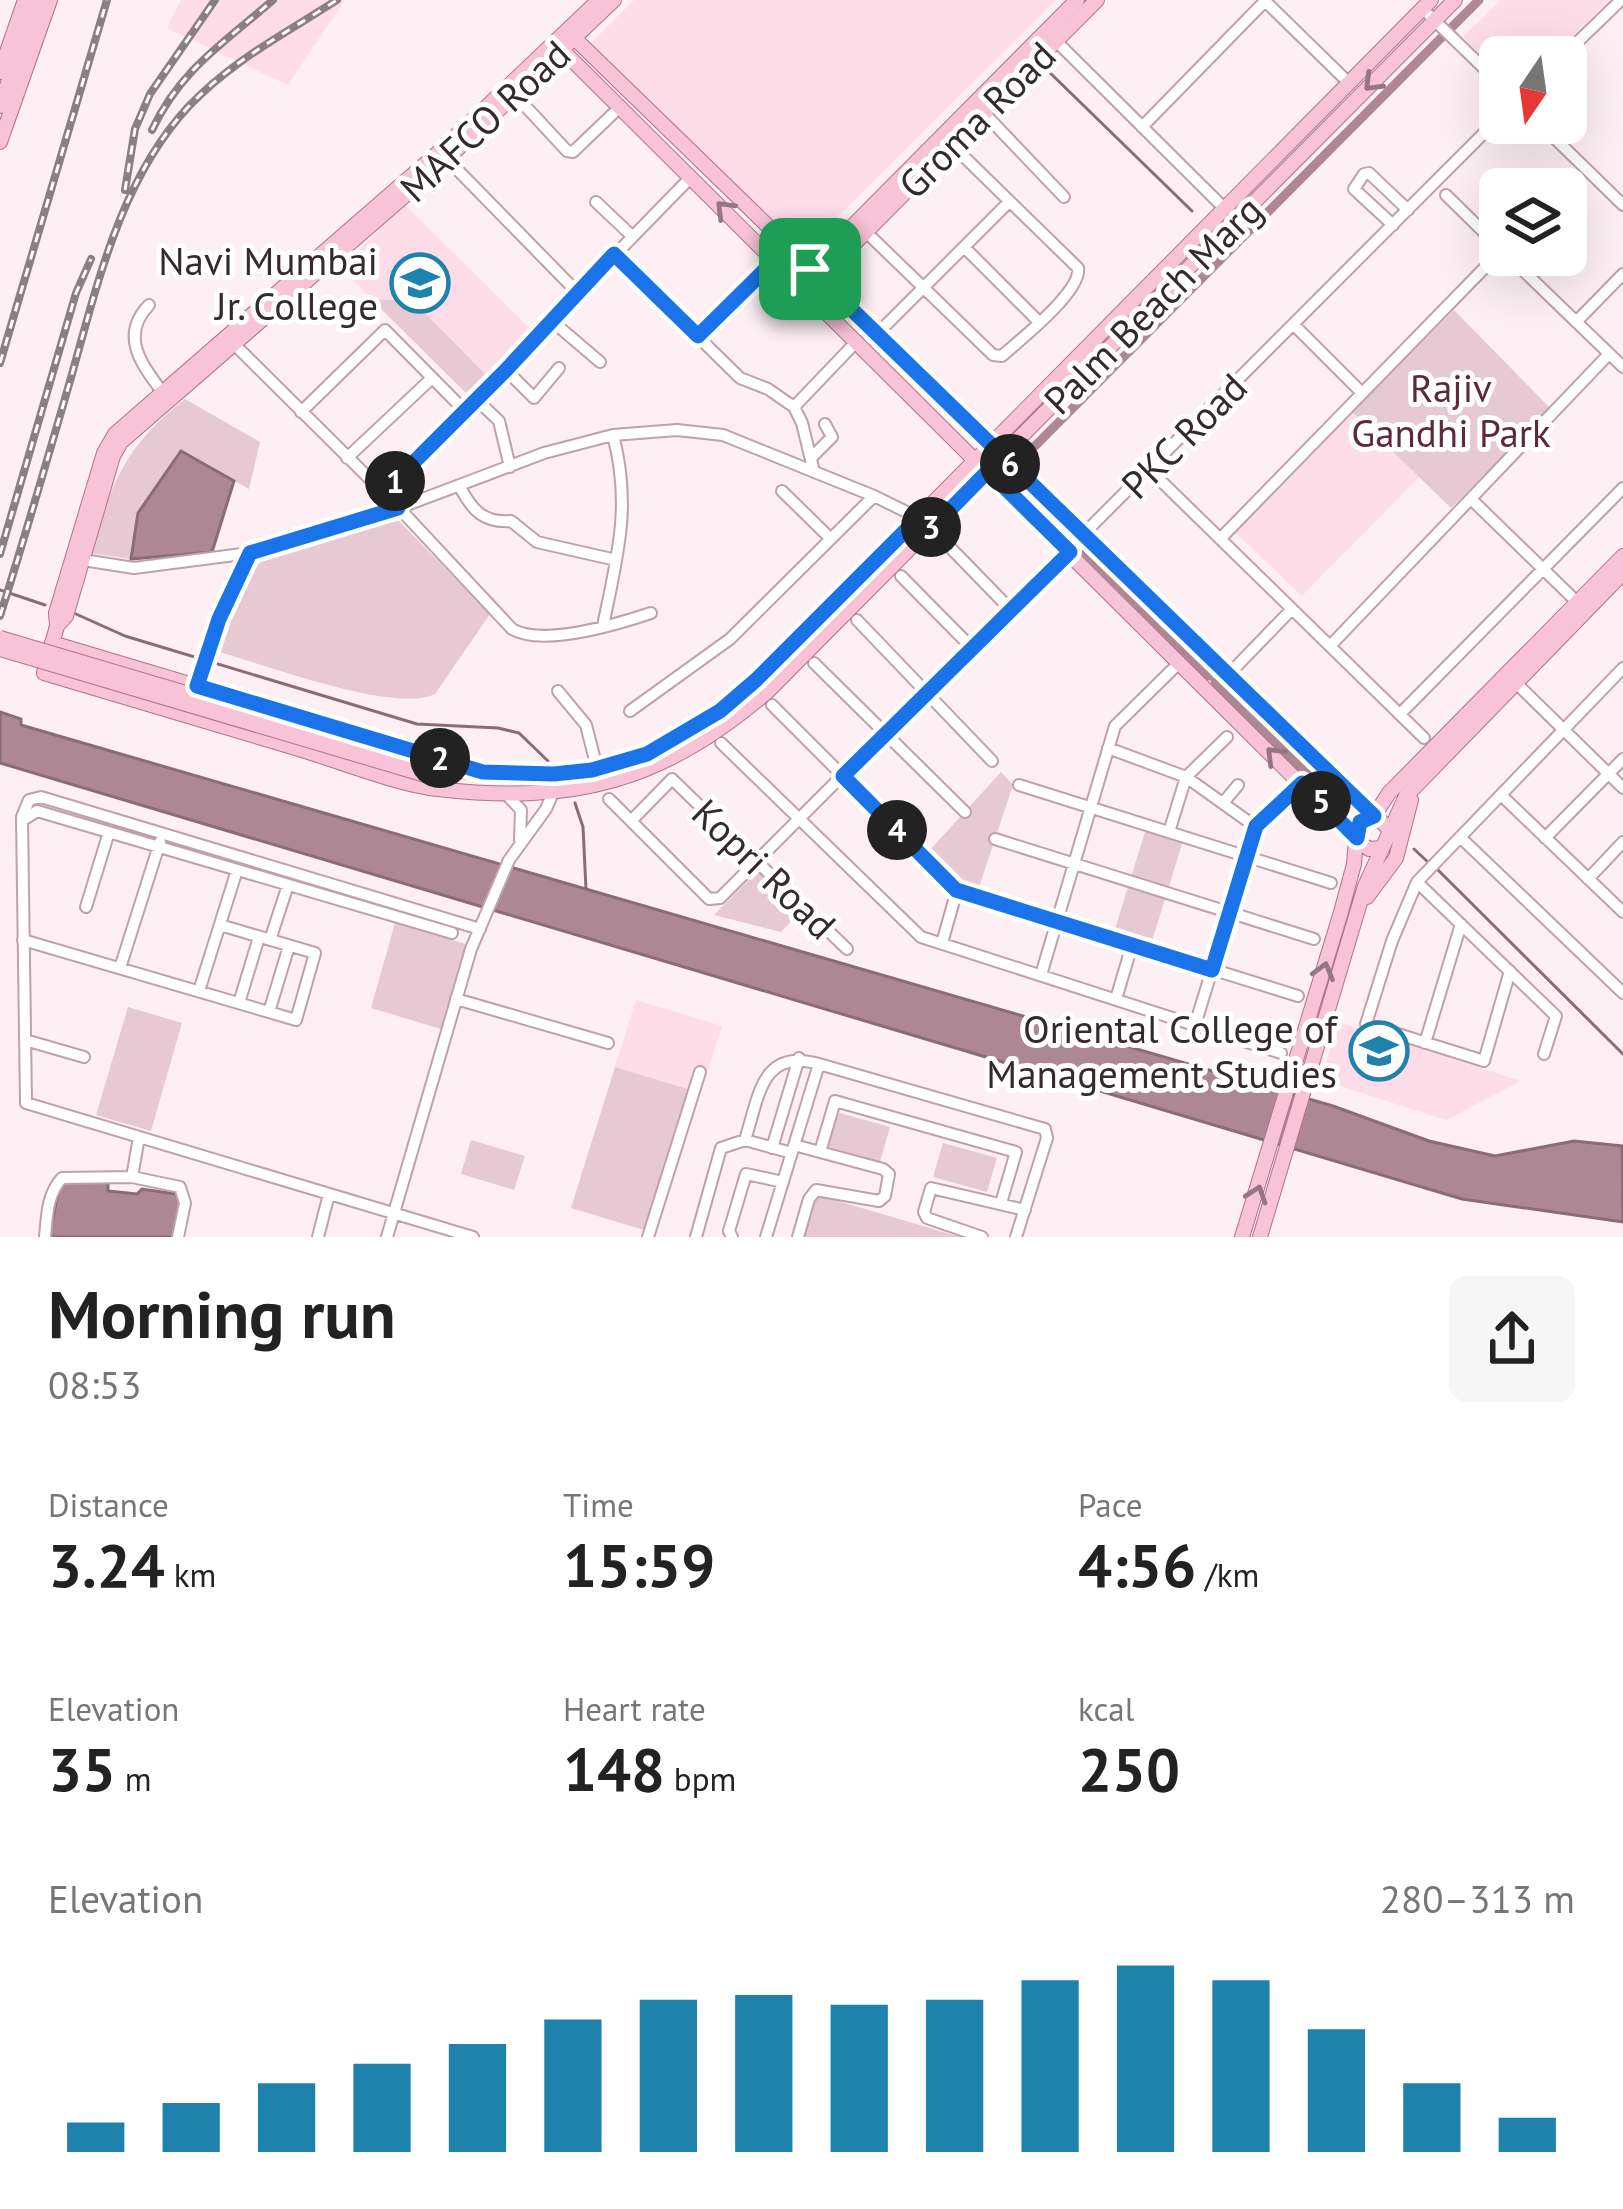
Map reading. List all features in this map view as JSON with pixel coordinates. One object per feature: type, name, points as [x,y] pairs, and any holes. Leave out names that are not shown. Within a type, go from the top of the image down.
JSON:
[{"type":"main road","points":[[0,72],[25,0]]},
{"type":"main road","points":[[0,106],[37,0]]},
{"type":"main road","points":[[0,142],[50,0]]},
{"type":"main road","name":"MAFCO Road","points":[[57,626],[66,616],[116,448],[231,341],[515,95],[599,0]]},
{"type":"main road","name":"MAFCO Road","points":[[444,155],[614,0]]},
{"type":"main road","name":"Groma Road","points":[[802,287],[1077,0]]},
{"type":"main road","name":"Groma Road","points":[[815,274],[866,232],[1097,0]]},
{"type":"main road","name":"Palm Beach Marg","points":[[483,772],[596,786],[653,769],[730,724],[1003,457],[1455,0]]},
{"type":"main road","name":"Palm Beach Marg","points":[[479,790],[501,793],[554,782],[647,754],[720,711],[931,527],[976,458],[1427,4]]},
{"type":"main road","points":[[565,41],[620,107],[1357,838],[1370,849],[1381,848]]},
{"type":"main road","points":[[565,41],[1087,534],[1389,829]]},
{"type":"main road","name":"MAFCO Road","points":[[231,341],[107,443],[56,613],[44,673],[435,789],[479,790]]},
{"type":"main road","points":[[1299,1086],[1360,822],[1374,816],[1389,793],[1511,678],[1623,556]]},
{"type":"main road","points":[[1581,607],[1623,573]]},
{"type":"main road","points":[[0,638],[441,774],[479,790]]},
{"type":"main road","points":[[52,643],[483,772]]},
{"type":"main road","points":[[0,650],[441,774],[483,772]]},
{"type":"main road","points":[[1260,1237],[1299,1086],[1389,829],[1406,796],[1511,678]]},
{"type":"main road","points":[[1357,916],[1396,858],[1410,802],[1424,774]]},
{"type":"main road","points":[[1243,1237],[1279,1152]]},
{"type":"street","points":[[1142,127],[1265,0],[1348,83]]},
{"type":"street","points":[[1584,36],[1621,0]]},
{"type":"street","points":[[1427,4],[1435,20],[1479,63]]},
{"type":"street","points":[[1056,41],[1225,209]]},
{"type":"street","points":[[515,95],[573,152],[620,107]]},
{"type":"street","points":[[983,112],[1064,197]]},
{"type":"street","name":"PKC Road","points":[[609,799],[712,901],[720,898],[1479,138]]},
{"type":"street","points":[[1561,144],[1623,205]]},
{"type":"street","points":[[866,232],[996,357],[1039,322],[1077,283],[1080,272],[952,146]]},
{"type":"street","points":[[444,155],[578,293]]},
{"type":"street","points":[[1393,225],[1354,190],[1364,174],[1369,173],[1408,210]]},
{"type":"street","points":[[382,494],[691,177]]},
{"type":"street","points":[[1446,195],[1479,229]]},
{"type":"street","points":[[596,202],[632,236]]},
{"type":"street","points":[[886,325],[1009,202]]},
{"type":"street","points":[[964,247],[1039,322]]},
{"type":"street","points":[[614,254],[740,378],[794,407],[812,465]]},
{"type":"street","points":[[698,336],[775,260]]},
{"type":"street","points":[[1576,322],[1623,274]]},
{"type":"street","points":[[1220,538],[1479,275]]},
{"type":"street","points":[[1527,276],[1623,367]]},
{"type":"street","points":[[149,305],[133,343],[135,356],[163,393]]},
{"type":"street","points":[[552,321],[600,362]]},
{"type":"street","points":[[1294,326],[1362,393]]},
{"type":"street","points":[[301,412],[385,330],[465,411]]},
{"type":"street","points":[[231,341],[512,629],[523,635],[566,634],[651,614]]},
{"type":"street","points":[[794,407],[857,341]]},
{"type":"street","points":[[1330,646],[1610,354]]},
{"type":"street","points":[[506,370],[534,398],[559,368]]},
{"type":"street","points":[[347,458],[432,378]]},
{"type":"street","points":[[476,400],[499,421],[510,467]]},
{"type":"street","points":[[812,465],[832,437],[825,424]]},
{"type":"street","points":[[82,560],[134,568],[250,553],[460,487],[544,453],[613,435],[676,430],[722,436],[812,465],[874,496],[931,527],[1011,610]]},
{"type":"street","points":[[603,626],[625,506],[613,435]]},
{"type":"street","points":[[1161,481],[1424,738]]},
{"type":"street","points":[[460,487],[480,515],[497,523],[511,520],[537,542],[616,560]]},
{"type":"street","points":[[1400,714],[1623,488]]},
{"type":"street","points":[[782,491],[831,539]]},
{"type":"street","points":[[630,711],[730,639],[874,496]]},
{"type":"street","points":[[1471,499],[1581,607]]},
{"type":"street","points":[[197,686],[207,651],[250,553]]},
{"type":"street","points":[[901,576],[972,648]]},
{"type":"street","points":[[1228,674],[1292,609]]},
{"type":"street","points":[[857,620],[992,760]]},
{"type":"street","points":[[1041,975],[1114,726],[1180,662]]},
{"type":"street","points":[[814,663],[964,812]]},
{"type":"street","points":[[1510,971],[1484,1061],[1366,1024],[1417,882],[1623,668]]},
{"type":"street","points":[[1511,678],[1623,788]]},
{"type":"street","points":[[558,691],[586,725],[598,768]]},
{"type":"street","points":[[772,705],[956,890],[1298,996]]},
{"type":"street","points":[[1169,832],[1186,777],[1227,737]]},
{"type":"street","points":[[721,743],[921,937],[1281,1053]]},
{"type":"street","points":[[1108,748],[1186,777],[1256,826]]},
{"type":"street","points":[[1545,838],[1623,758]]},
{"type":"street","name":"Kopri Road","points":[[631,821],[672,779],[847,950]]},
{"type":"street","points":[[387,1237],[481,926],[509,860],[554,782]]},
{"type":"street","points":[[1195,1025],[1256,826],[1302,783]]},
{"type":"street","points":[[1019,784],[1330,883]]},
{"type":"street","points":[[1223,803],[1238,785]]},
{"type":"street","points":[[501,793],[521,810],[520,844]]},
{"type":"street","points":[[1501,795],[1623,912]]},
{"type":"street","points":[[473,1237],[26,1103],[21,823],[28,802],[38,796],[481,926]]},
{"type":"street","points":[[21,823],[37,811],[452,933]]},
{"type":"street","points":[[86,907],[109,832]]},
{"type":"street","points":[[119,968],[163,833]]},
{"type":"street","points":[[1460,837],[1623,993]]},
{"type":"street","points":[[994,839],[1314,939]]},
{"type":"street","points":[[1588,879],[1623,842]]},
{"type":"street","points":[[199,991],[237,869]]},
{"type":"street","points":[[1417,882],[1556,1016],[1544,1054]]},
{"type":"street","points":[[239,1003],[288,884]]},
{"type":"street","points":[[942,943],[956,890]]},
{"type":"street","points":[[1425,1043],[1461,924]]},
{"type":"street","points":[[23,940],[296,1019],[315,953],[220,925]]},
{"type":"street","points":[[1116,999],[1132,945]]},
{"type":"street","points":[[269,1012],[289,946]]},
{"type":"street","points":[[456,999],[608,1042]]},
{"type":"street","points":[[25,1040],[84,1057]]},
{"type":"street","points":[[772,1148],[799,1058]]},
{"type":"street","points":[[746,1140],[766,1076],[778,1063],[799,1058],[1045,1129],[1047,1138],[1016,1237]]},
{"type":"street","points":[[766,1237],[819,1064]]},
{"type":"street","points":[[648,1237],[700,1072]]},
{"type":"street","points":[[922,1125],[930,1097]]},
{"type":"street","points":[[820,1152],[835,1101],[922,1125],[1016,1152],[1001,1203]]},
{"type":"street","points":[[132,1178],[139,1137]]},
{"type":"street","points":[[696,1237],[722,1148],[746,1140],[772,1148],[820,1152],[887,1171],[885,1196],[874,1202],[816,1190],[808,1198],[798,1237]]},
{"type":"street","points":[[732,1237],[729,1231],[746,1174],[783,1182]]},
{"type":"street","points":[[46,1237],[48,1203],[62,1178],[132,1178],[184,1190],[178,1237]]},
{"type":"street","points":[[982,1237],[926,1218],[929,1190],[938,1186],[1024,1210]]},
{"type":"street","points":[[318,1237],[329,1194]]},
{"type":"shaded area","points":[[181,0],[345,0],[288,85],[167,28]]},
{"type":"shaded area","points":[[634,0],[1056,0],[800,254],[590,44]]},
{"type":"shaded area","points":[[1501,0],[1609,0],[1572,36],[1479,36],[1479,53],[1463,37]]},
{"type":"shaded area","name":"Navi Mumbai Jr. College","points":[[404,204],[534,333],[490,379],[413,302],[371,299],[341,268]]},
{"type":"shaded area","points":[[1352,412],[1419,477],[1302,596],[1235,532]]},
{"type":"shaded area","points":[[181,451],[234,481],[212,552],[131,559],[138,513]]},
{"type":"shaded area","points":[[0,712],[21,719],[21,725],[1333,1106],[1429,1141],[1495,1156],[1574,1141],[1622,1146],[1623,1222],[1462,1199],[0,763]]},
{"type":"shaded area","points":[[636,1000],[722,1026],[708,1069],[695,1066],[688,1089],[615,1067]]},
{"type":"shaded area","name":"Oriental College of Management Studies","points":[[1338,1022],[1521,1081],[1446,1120],[1321,1080]]},
{"type":"shaded area","points":[[67,1181],[108,1181],[108,1191],[137,1194],[142,1189],[183,1195],[181,1237],[49,1237],[59,1189]]},
{"type":"green space","points":[[371,299],[413,301],[490,379],[472,399]]},
{"type":"green space","name":"Rajiv Gandhi Park","points":[[1454,310],[1550,408],[1451,508],[1352,412]]},
{"type":"green space","points":[[185,399],[260,442],[249,489],[181,451],[139,512],[131,559],[90,553],[123,467],[148,433]]},
{"type":"green space","points":[[398,520],[490,614],[435,694],[391,698],[361,693],[216,651],[251,569],[267,558]]},
{"type":"green space","points":[[1001,772],[1013,785],[979,887],[960,881],[930,850]]},
{"type":"green space","points":[[1146,829],[1183,841],[1151,944],[1114,932]]},
{"type":"green space","points":[[757,871],[800,912],[781,932],[714,915]]},
{"type":"green space","points":[[395,923],[466,944],[441,1029],[371,1008]]},
{"type":"green space","points":[[128,1007],[182,1023],[151,1131],[96,1115]]},
{"type":"green space","points":[[615,1067],[688,1089],[644,1230],[571,1208]]},
{"type":"green space","points":[[836,1112],[890,1127],[880,1162],[826,1146]]},
{"type":"green space","points":[[471,1140],[525,1156],[514,1190],[461,1174]]},
{"type":"green space","points":[[943,1143],[997,1158],[987,1192],[933,1177]]},
{"type":"green space","points":[[811,1193],[960,1237],[798,1237]]},
{"type":"waterway","points":[[1451,28],[1479,0]]},
{"type":"waterway","points":[[1019,462],[1442,37]]},
{"type":"waterway","points":[[1044,67],[1192,211]]},
{"type":"waterway","points":[[1007,474],[1072,540]]},
{"type":"waterway","points":[[1082,549],[1209,676]]},
{"type":"waterway","points":[[0,590],[45,605]]},
{"type":"waterway","points":[[76,614],[125,636],[417,724],[519,733],[548,761]]},
{"type":"waterway","points":[[1215,682],[1340,807]]},
{"type":"waterway","points":[[575,803],[583,827],[586,889]]},
{"type":"waterway","points":[[1414,849],[1430,864]]},
{"type":"waterway","points":[[1438,870],[1623,1054]]},
{"type":"railway","points":[[0,363],[107,0]]},
{"type":"railway","points":[[125,190],[135,129],[150,94],[215,0]]},
{"type":"railway","points":[[152,130],[190,73],[273,0]]},
{"type":"railway","points":[[0,616],[100,276],[144,168],[206,89],[337,0]]},
{"type":"railway","points":[[0,554],[76,293],[91,259]]},
{"type":"place","name":"Navi Mumbai Jr. College","points":[[420,283]]},
{"type":"place","name":"Oriental College of Management Studies","points":[[1379,1051]]},
{"type":"route","points":[[614,254],[698,336],[775,260],[797,282],[810,269],[1374,816],[1360,822],[1357,838],[1302,783],[1256,826],[1212,970],[956,890],[843,776],[1070,552],[988,471],[932,528],[920,516],[720,711],[647,754],[592,770],[483,772],[197,686],[219,619],[250,553],[398,508],[382,494],[614,254]]}]
